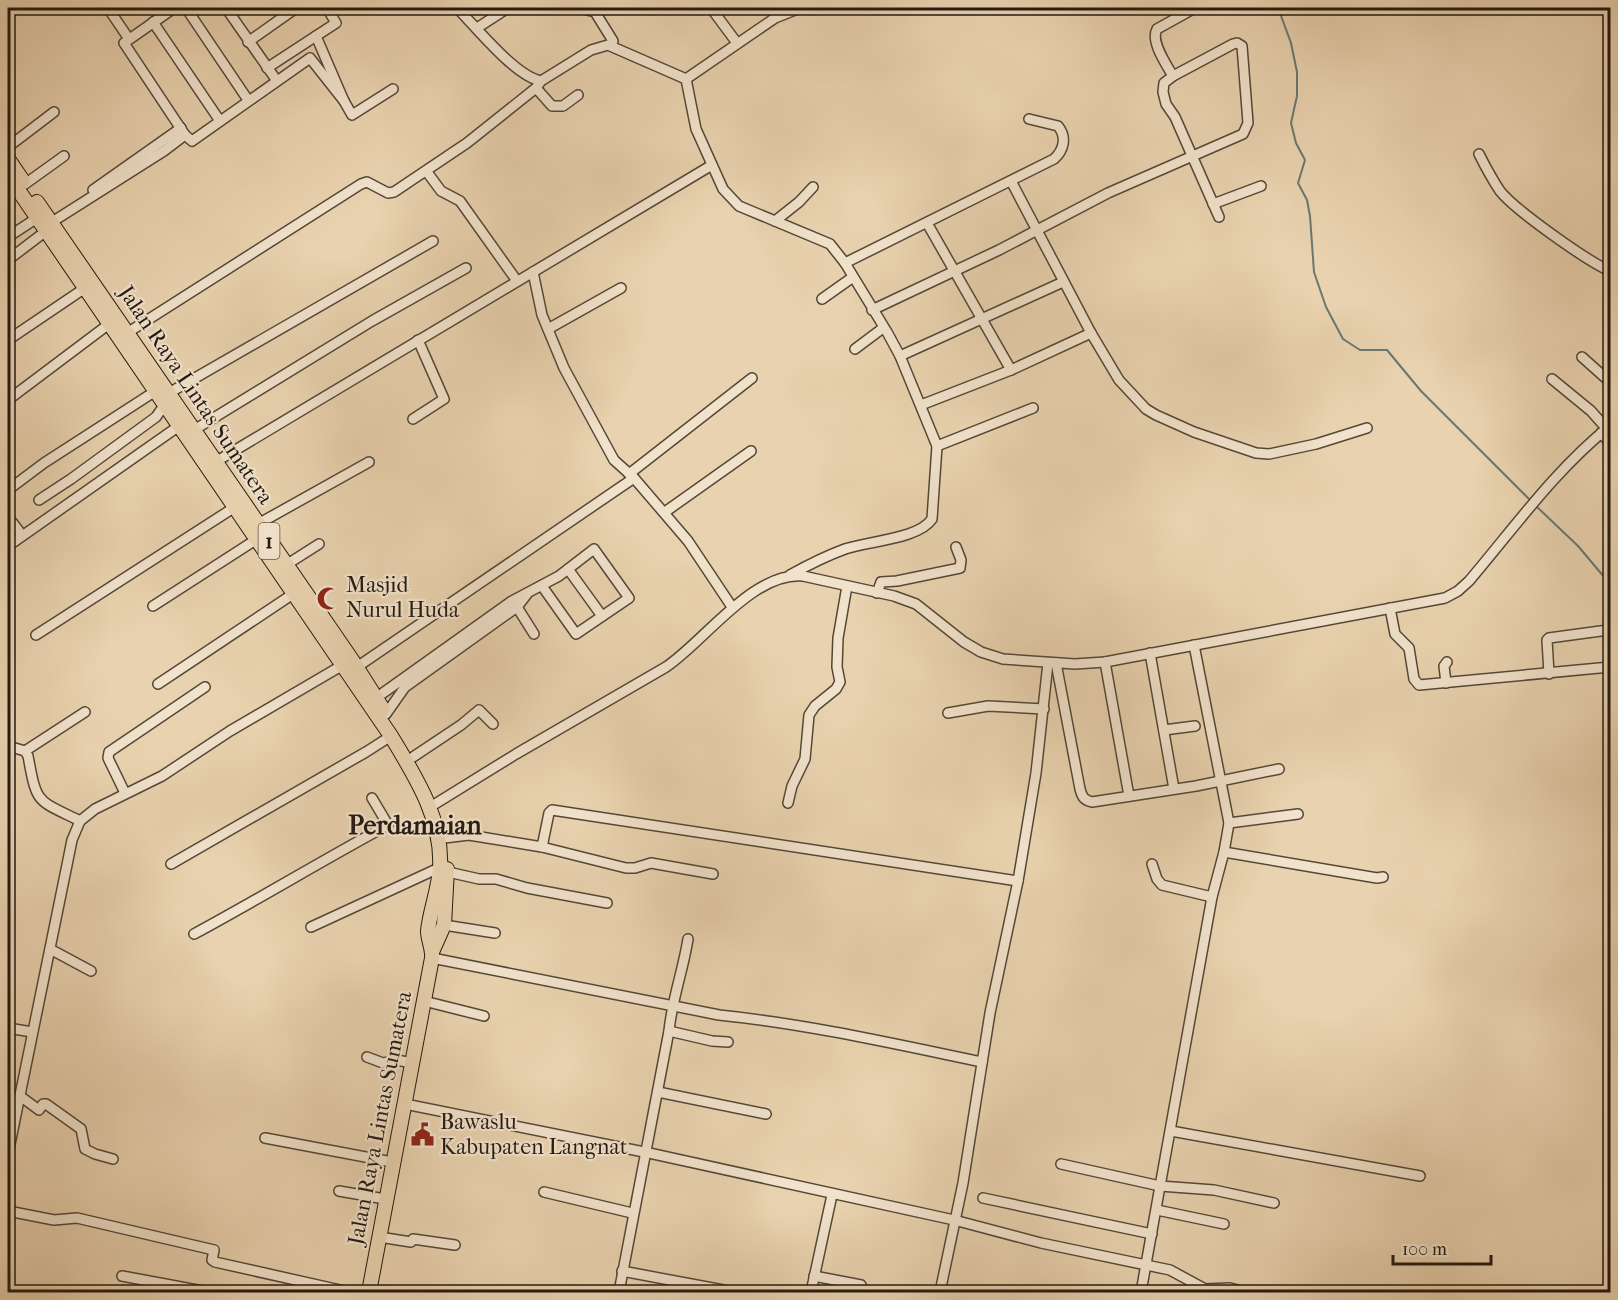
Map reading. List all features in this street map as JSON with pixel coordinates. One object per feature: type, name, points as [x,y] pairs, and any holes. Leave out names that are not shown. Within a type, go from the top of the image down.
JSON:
[{"type":"highway","name":"Jalan Raya Lintas Sumatera","points":[[8,159],[85,288],[154,392],[167,399],[194,430],[235,507],[286,565],[376,698],[413,757],[435,804],[444,838],[444,925],[432,955],[369,1293]]},
{"type":"highway","name":"Jalan Raya Lintas Sumatera","points":[[8,175],[38,218],[49,227],[127,333],[167,399],[179,426],[212,464],[257,532],[293,594],[351,664],[414,774],[430,808],[444,870],[428,935],[432,955]]},
{"type":"street","points":[[115,8],[110,11],[129,39]]},
{"type":"street","points":[[174,8],[124,43],[192,141],[310,58],[352,115],[393,89]]},
{"type":"street","points":[[186,8],[248,100]]},
{"type":"street","points":[[248,42],[296,8]]},
{"type":"street","points":[[267,68],[336,23],[327,8]]},
{"type":"street","points":[[457,8],[515,68],[536,80],[552,105],[562,106],[578,95]]},
{"type":"street","points":[[477,28],[508,8]]},
{"type":"street","points":[[711,8],[737,43]]},
{"type":"street","points":[[774,8],[778,17]]},
{"type":"street","points":[[686,79],[778,17],[800,8]]},
{"type":"street","points":[[230,9],[248,42],[277,81]]},
{"type":"street","points":[[1173,76],[1159,50],[1154,33],[1157,29],[1193,9]]},
{"type":"street","points":[[586,10],[595,12],[613,41],[611,45]]},
{"type":"street","points":[[153,22],[220,121]]},
{"type":"street","points":[[316,36],[344,102]]},
{"type":"street","points":[[872,310],[1036,231],[1108,193],[1193,156],[1239,136],[1243,134],[1248,127],[1242,46],[1237,43],[1173,76],[1164,83],[1164,98],[1175,117],[1193,156],[1213,204],[1220,217]]},
{"type":"street","points":[[127,333],[362,184],[372,183],[388,193],[394,192],[427,172],[467,143],[538,85],[591,50],[611,45],[686,79]]},
{"type":"street","points":[[435,804],[666,667],[687,652],[732,608],[779,578],[848,548],[925,527],[933,514],[936,446],[900,356],[835,250],[825,241],[739,206],[723,189],[696,129],[686,79]]},
{"type":"street","points":[[8,147],[54,112]]},
{"type":"street","points":[[845,263],[1054,159],[1060,153],[1064,134],[1061,128],[1029,119]]},
{"type":"street","points":[[8,260],[87,199],[92,190],[141,161],[183,131]]},
{"type":"street","points":[[1479,153],[1501,192],[1572,247],[1601,267],[1611,271]]},
{"type":"street","points":[[25,184],[64,156]]},
{"type":"street","points":[[212,464],[712,165]]},
{"type":"street","points":[[427,172],[441,191],[459,201],[518,281]]},
{"type":"street","points":[[1011,181],[1091,333],[1119,380],[1146,409],[1171,422],[1256,453],[1269,454],[1316,444],[1367,428]]},
{"type":"street","points":[[1213,204],[1261,186]]},
{"type":"street","points":[[775,221],[799,202],[813,187]]},
{"type":"street","points":[[8,237],[38,218]]},
{"type":"street","points":[[927,224],[1011,370]]},
{"type":"street","points":[[39,500],[156,417],[167,399],[433,240]]},
{"type":"street","points":[[194,430],[372,321],[466,268]]},
{"type":"street","points":[[533,272],[542,315],[564,368],[614,460],[632,476],[688,540],[732,608]]},
{"type":"street","points":[[822,299],[853,277]]},
{"type":"street","points":[[900,356],[1063,282]]},
{"type":"street","points":[[8,340],[85,288]]},
{"type":"street","points":[[548,329],[621,288]]},
{"type":"street","points":[[8,400],[109,324]]},
{"type":"street","points":[[855,349],[883,327]]},
{"type":"street","points":[[921,405],[1011,370],[1091,333]]},
{"type":"street","points":[[413,419],[444,399],[418,340]]},
{"type":"street","points":[[1582,357],[1611,382]]},
{"type":"street","points":[[8,1154],[72,840],[80,820],[104,803],[162,776],[230,731],[351,664],[632,476],[752,378]]},
{"type":"street","points":[[1552,379],[1591,411],[1606,429],[1611,443]]},
{"type":"street","points":[[8,490],[44,463],[154,392]]},
{"type":"street","points":[[936,446],[1033,408]]},
{"type":"street","points":[[8,546],[179,426]]},
{"type":"street","points":[[790,575],[878,593],[916,604],[956,636],[981,652],[1003,659],[1075,664],[1105,662],[1444,598],[1458,591],[1474,575],[1526,510],[1606,429]]},
{"type":"street","points":[[665,512],[752,451]]},
{"type":"street","points":[[153,606],[257,532],[369,462]]},
{"type":"street","points":[[36,635],[235,507]]},
{"type":"street","points":[[8,525],[12,522],[22,536]]},
{"type":"street","points":[[286,565],[319,544]]},
{"type":"street","points":[[878,593],[881,582],[897,581],[960,568],[961,561],[956,546]]},
{"type":"street","points":[[376,698],[519,596],[542,586],[594,549],[629,598],[576,634],[542,586]]},
{"type":"street","points":[[568,569],[602,616]]},
{"type":"street","points":[[788,803],[792,786],[804,765],[809,715],[815,706],[836,689],[840,682],[837,667],[838,638],[847,586]]},
{"type":"street","points":[[158,684],[293,594]]},
{"type":"street","points":[[386,714],[405,687],[517,608],[526,594]]},
{"type":"street","points":[[517,608],[534,634]]},
{"type":"street","points":[[1390,608],[1395,634],[1409,648],[1416,683],[1419,686],[1470,679],[1611,667]]},
{"type":"street","points":[[1549,674],[1546,640],[1608,630]]},
{"type":"street","points":[[1142,1293],[1212,897],[1229,824],[1194,645]]},
{"type":"street","points":[[1149,653],[1174,789]]},
{"type":"street","points":[[1105,662],[1129,796]]},
{"type":"street","points":[[940,1293],[963,1183],[982,1062],[1018,881],[1052,663]]},
{"type":"street","points":[[1052,663],[1082,797],[1092,802],[1280,769]]},
{"type":"street","points":[[1446,683],[1444,666],[1447,663]]},
{"type":"street","points":[[125,793],[108,754],[205,687]]},
{"type":"street","points":[[948,713],[988,706],[1044,709]]},
{"type":"street","points":[[413,757],[479,710],[493,724]]},
{"type":"street","points":[[25,751],[85,712]]},
{"type":"street","points":[[1164,730],[1196,726]]},
{"type":"street","points":[[171,864],[391,736]]},
{"type":"street","points":[[8,746],[25,751],[28,756],[39,799],[80,820]]},
{"type":"street","points":[[194,934],[269,894],[388,825],[372,798]]},
{"type":"street","points":[[542,847],[549,813],[552,810],[1018,881]]},
{"type":"street","points":[[1229,824],[1298,814]]},
{"type":"street","points":[[444,838],[469,835],[542,847],[626,868],[651,863],[713,874]]},
{"type":"street","points":[[1224,852],[1383,878]]},
{"type":"street","points":[[1152,864],[1157,879],[1162,885],[1212,897]]},
{"type":"street","points":[[311,927],[444,870],[478,879],[496,879],[527,888],[607,903]]},
{"type":"street","points":[[444,925],[495,933]]},
{"type":"street","points":[[619,1293],[658,1092],[672,1005],[683,970],[688,939]]},
{"type":"street","points":[[50,949],[91,971]]},
{"type":"street","points":[[432,955],[719,1015],[869,1039],[982,1062]]},
{"type":"street","points":[[424,1001],[484,1016]]},
{"type":"street","points":[[8,1028],[32,1032]]},
{"type":"street","points":[[669,1031],[712,1041],[728,1042]]},
{"type":"street","points":[[367,1057],[383,1063],[397,1060],[412,1063]]},
{"type":"street","points":[[658,1092],[766,1114]]},
{"type":"street","points":[[20,1096],[39,1110],[43,1104],[46,1104],[81,1129],[86,1149],[95,1155],[113,1159]]},
{"type":"street","points":[[405,1104],[646,1153],[954,1220],[1041,1242],[1170,1270],[1205,1289],[1230,1288],[1244,1293]]},
{"type":"street","points":[[1171,1131],[1420,1176]]},
{"type":"street","points":[[265,1138],[392,1162]]},
{"type":"street","points":[[1061,1164],[1160,1186],[1214,1190],[1274,1203]]},
{"type":"street","points":[[339,1191],[385,1199]]},
{"type":"street","points":[[544,1192],[633,1213]]},
{"type":"street","points":[[811,1293],[832,1195]]},
{"type":"street","points":[[983,1198],[1152,1234]]},
{"type":"street","points":[[1157,1210],[1224,1224]]},
{"type":"street","points":[[8,1211],[54,1220],[77,1218],[214,1250],[212,1260],[215,1262],[349,1293]]},
{"type":"street","points":[[379,1237],[455,1245]]},
{"type":"street","points":[[622,1271],[734,1293]]},
{"type":"street","points":[[122,1276],[208,1293]]},
{"type":"street","points":[[814,1276],[861,1285]]},
{"type":"waterway","points":[[1284,8],[1280,13],[1291,43],[1297,72],[1297,96],[1291,123],[1296,143],[1305,160],[1298,183],[1307,200],[1314,272],[1326,307],[1343,339],[1360,350],[1387,350],[1421,391],[1532,502]]},
{"type":"waterway","points":[[1536,506],[1578,546],[1610,584]]},
{"type":"place","name":"Masjid Nurul Huda","points":[[328,598]]},
{"type":"place","name":"Bawaslu Kabupaten Langnat","points":[[422,1135]]},
{"type":"district","name":"Perdamaian","points":[[415,825]]}]
